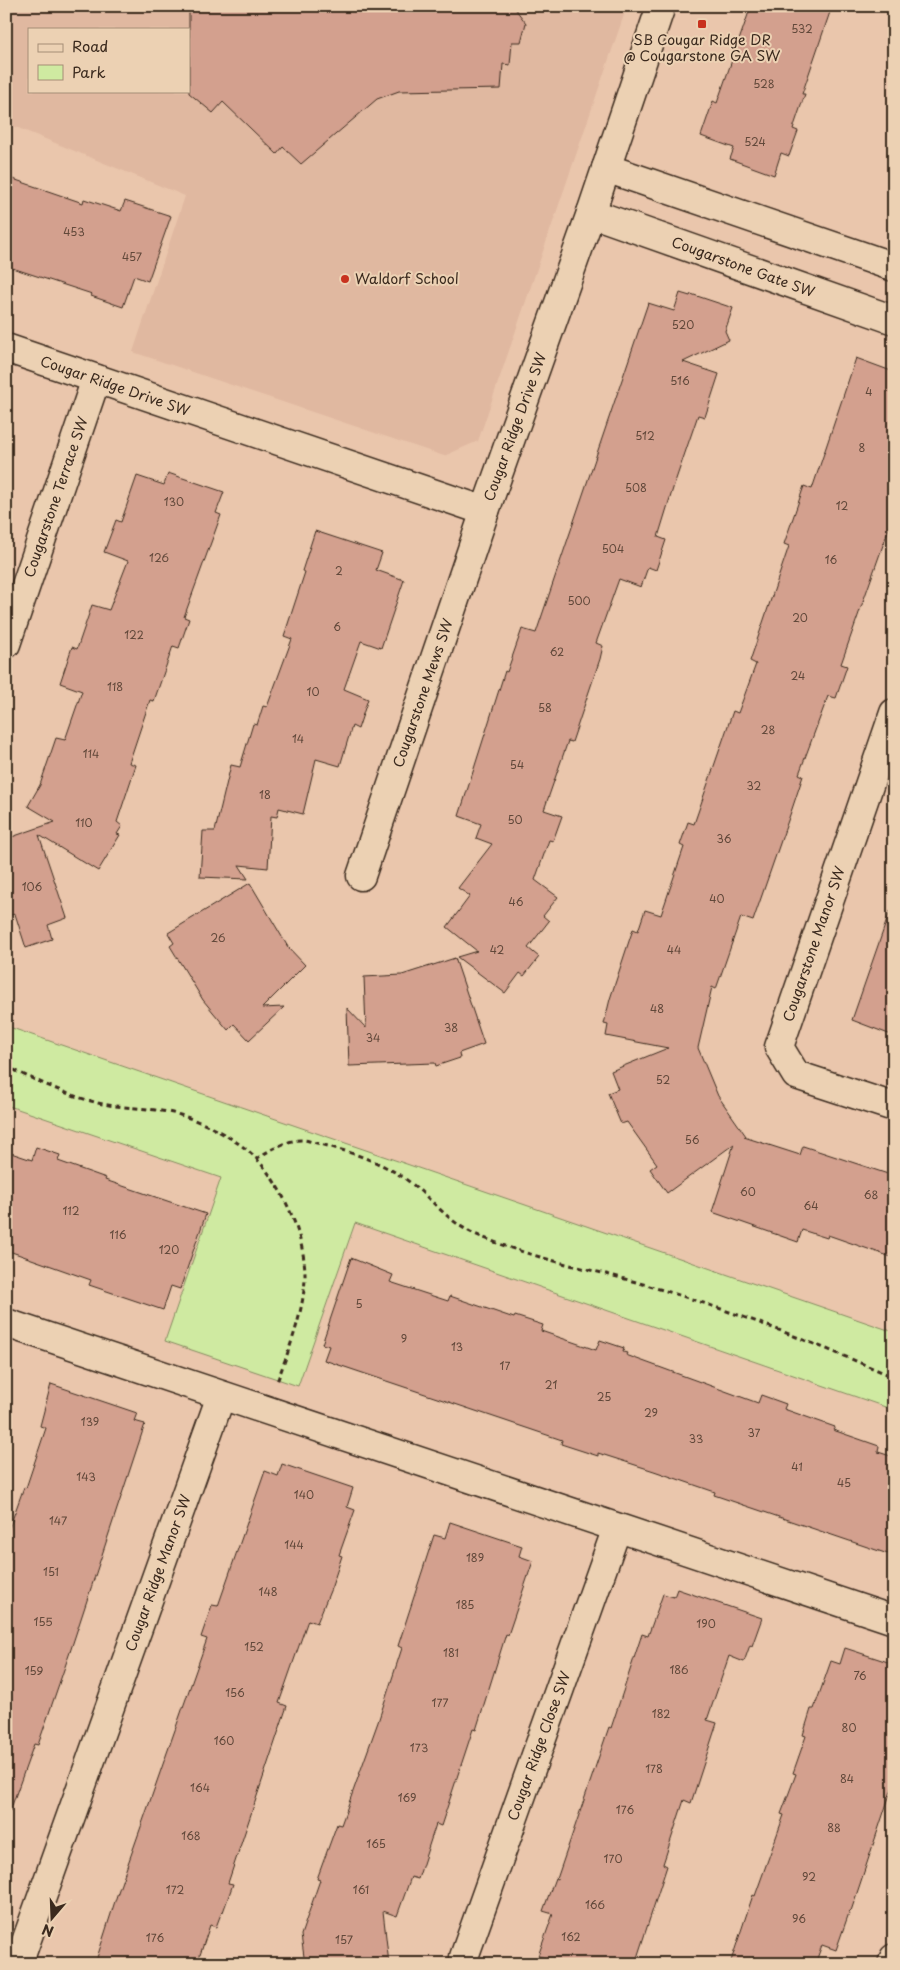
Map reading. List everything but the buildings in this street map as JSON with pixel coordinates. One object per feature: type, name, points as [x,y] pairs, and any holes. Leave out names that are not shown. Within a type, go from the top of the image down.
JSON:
[{"type":"street","name":"Cougar Ridge Drive SW","points":[[6,348],[485,511],[592,213],[661,6]]},
{"type":"street","points":[[606,168],[894,267]]},
{"type":"street","name":"Cougarstone Gate SW","points":[[592,213],[894,320]]},
{"type":"street","name":"Cougarstone Terrace SW","points":[[6,644],[96,379]]},
{"type":"street","name":"Cougarstone Mews SW","points":[[361,876],[485,511]]},
{"type":"street","name":"Cougarstone Manor SW","points":[[894,713],[779,1047],[796,1075],[894,1108]]},
{"type":"street","points":[[6,1323],[894,1620]]},
{"type":"street","name":"Cougar Ridge Manor SW","points":[[18,1964],[221,1396]]},
{"type":"street","name":"Cougar Ridge Close SW","points":[[465,1964],[464,1957],[617,1528]]},
{"type":"street","points":[[892,1964],[894,1958]]},
{"type":"path","points":[[6,1066],[98,1103],[181,1115],[223,1135],[243,1147],[256,1159],[279,1191],[289,1211],[302,1253],[305,1279],[298,1320],[276,1384]]},
{"type":"path","points":[[256,1159],[289,1142],[306,1140],[344,1152],[367,1160],[404,1178],[452,1220],[473,1234],[526,1253],[655,1287],[735,1313],[894,1377]]},
{"type":"shaded area","name":"Waldorf School","points":[[6,6],[627,6],[478,441],[444,456],[133,352],[185,196],[6,123]]},
{"type":"green space","points":[[6,1026],[894,1332],[894,1410],[355,1223],[298,1386],[165,1341],[221,1178],[6,1105]]},
{"type":"place","name":"SB Cougar Ridge DR @ Cougarstone GA SW","points":[[702,24]]},
{"type":"place","name":"Waldorf School","points":[[345,279]]}]
